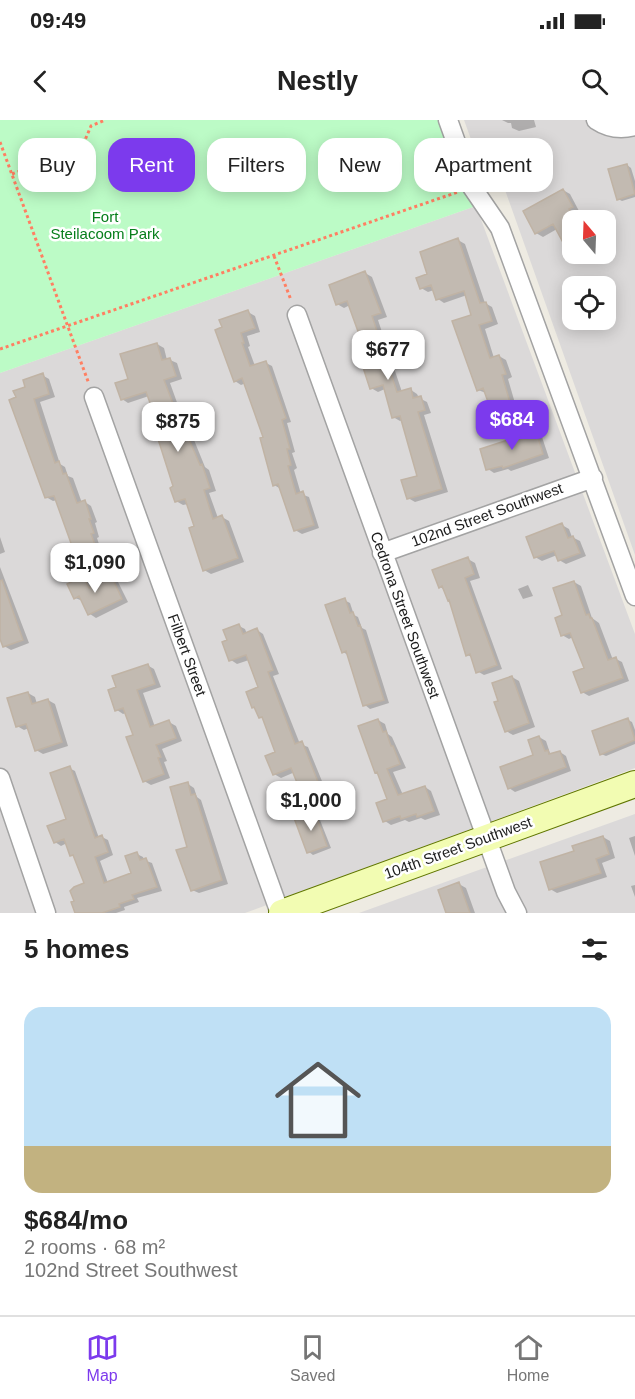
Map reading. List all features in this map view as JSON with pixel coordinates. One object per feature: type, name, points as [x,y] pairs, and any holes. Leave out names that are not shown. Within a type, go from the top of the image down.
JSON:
[{"type":"street","points":[[448,120],[454,138]]},
{"type":"street","points":[[596,120],[604,126],[617,128],[635,126]]},
{"type":"street","points":[[475,192],[500,228],[635,596]]},
{"type":"street","name":"Cedrona Street Southwest","points":[[297,315],[506,892],[518,913]]},
{"type":"street","name":"Filbert Street","points":[[94,397],[281,913]]},
{"type":"street","name":"102nd Street Southwest","points":[[382,553],[593,478]]},
{"type":"street","points":[[0,778],[46,913]]},
{"type":"street","name":"104th Street Southwest","points":[[281,913],[635,784]]},
{"type":"path","points":[[12,174],[82,147],[91,126],[105,120]]},
{"type":"path","points":[[0,142],[94,397]]},
{"type":"path","points":[[0,349],[457,192]]},
{"type":"path","points":[[274,255],[297,315]]},
{"type":"shaded area","points":[[464,120],[635,120],[635,555],[506,192],[553,192],[553,138],[471,138]]},
{"type":"shaded area","points":[[476,206],[635,634],[635,768],[245,913],[0,913],[0,373]]},
{"type":"shaded area","points":[[635,814],[635,913],[359,913]]},
{"type":"green space","name":"Fort Steilacoom Park","points":[[0,120],[447,120],[453,138],[414,138],[414,192],[471,192],[476,206],[0,373]]},
{"type":"building","points":[[627,164],[635,194],[617,200],[608,169]]},
{"type":"building","points":[[563,189],[573,207],[570,210],[562,210],[562,241],[553,224],[535,234],[523,211]]},
{"type":"building","points":[[458,238],[480,303],[486,302],[492,321],[479,325],[490,358],[499,355],[506,374],[502,375],[511,406],[492,413],[483,388],[477,391],[452,321],[471,315],[464,291],[436,300],[431,285],[420,289],[416,278],[427,274],[420,252]]},
{"type":"building","points":[[365,271],[381,313],[372,316],[397,392],[411,388],[413,398],[421,396],[425,410],[418,412],[442,489],[407,499],[401,480],[417,476],[400,416],[392,418],[383,385],[370,389],[359,355],[363,354],[358,338],[360,337],[347,301],[336,305],[329,285]]},
{"type":"building","points":[[248,310],[255,328],[241,333],[244,343],[242,343],[250,366],[266,361],[286,418],[282,420],[290,449],[287,449],[291,465],[288,466],[296,494],[303,491],[314,525],[294,531],[278,484],[273,486],[260,438],[263,437],[242,378],[234,382],[215,330],[222,327],[219,320]]},
{"type":"building","points":[[157,343],[162,360],[170,358],[176,376],[164,380],[183,430],[200,465],[202,464],[210,488],[204,490],[213,519],[222,515],[238,558],[203,571],[189,528],[194,526],[185,499],[175,502],[170,488],[173,486],[158,439],[161,438],[155,422],[157,422],[146,392],[121,400],[115,383],[128,379],[120,354]]},
{"type":"building","points":[[43,373],[49,394],[34,399],[43,428],[55,463],[59,461],[63,474],[66,473],[77,503],[85,500],[94,533],[91,534],[97,550],[76,557],[54,496],[45,498],[9,400],[16,397],[13,391],[25,387],[23,380]]},
{"type":"building","points":[[536,431],[543,454],[503,468],[502,466],[486,470],[480,449]]},
{"type":"building","points":[[562,523],[568,538],[573,536],[580,553],[558,561],[554,551],[534,558],[526,537]]},
{"type":"building","points":[[468,557],[474,574],[465,578],[497,665],[476,673],[470,654],[466,656],[449,600],[442,586],[439,588],[432,570]]},
{"type":"building","points":[[83,576],[89,588],[112,577],[122,599],[88,615],[79,596],[74,599],[67,584]]},
{"type":"building","points":[[2,580],[23,640],[3,647],[0,639],[0,581]]},
{"type":"building","points":[[574,581],[586,615],[589,614],[592,618],[608,660],[616,657],[623,678],[581,693],[573,672],[584,668],[570,633],[561,636],[555,618],[562,615],[553,588]]},
{"type":"building","points":[[345,598],[350,613],[353,612],[358,626],[360,625],[384,700],[363,706],[346,651],[342,653],[325,605]]},
{"type":"building","points":[[239,624],[243,634],[257,628],[273,670],[268,672],[295,744],[302,741],[318,782],[300,790],[291,768],[273,775],[265,756],[275,752],[262,717],[259,718],[254,707],[252,708],[246,692],[258,687],[246,655],[229,661],[222,642],[227,640],[223,630]]},
{"type":"building","points":[[148,664],[155,684],[137,690],[150,727],[169,720],[176,738],[156,745],[164,774],[143,782],[126,737],[133,735],[123,708],[115,711],[108,690],[116,687],[112,676]]},
{"type":"building","points":[[512,676],[529,723],[505,732],[494,702],[498,701],[492,683]]},
{"type":"building","points":[[28,692],[32,704],[48,699],[62,742],[35,751],[26,724],[16,727],[7,698]]},
{"type":"building","points":[[628,718],[635,740],[600,755],[592,731]]},
{"type":"building","points":[[378,719],[383,732],[386,731],[400,764],[387,769],[398,795],[425,786],[434,811],[417,817],[416,814],[401,819],[400,816],[383,822],[376,803],[387,799],[358,726]]},
{"type":"building","points":[[539,736],[545,751],[548,750],[549,754],[560,751],[566,767],[508,789],[500,767],[533,755],[528,740]]},
{"type":"building","points":[[70,766],[95,838],[102,835],[108,852],[95,857],[104,883],[131,873],[125,856],[137,852],[140,860],[146,858],[157,887],[132,895],[134,899],[102,913],[75,913],[70,891],[84,883],[64,839],[54,843],[47,826],[66,819],[50,773]]},
{"type":"building","points":[[188,782],[191,795],[195,794],[222,880],[191,891],[176,850],[187,847],[170,787]]},
{"type":"building","points":[[314,810],[327,846],[307,853],[294,818]]},
{"type":"building","points":[[603,836],[609,854],[596,859],[601,873],[549,890],[540,862],[574,851],[572,846]]},
{"type":"building","points":[[459,882],[470,913],[446,913],[438,890]]}]
